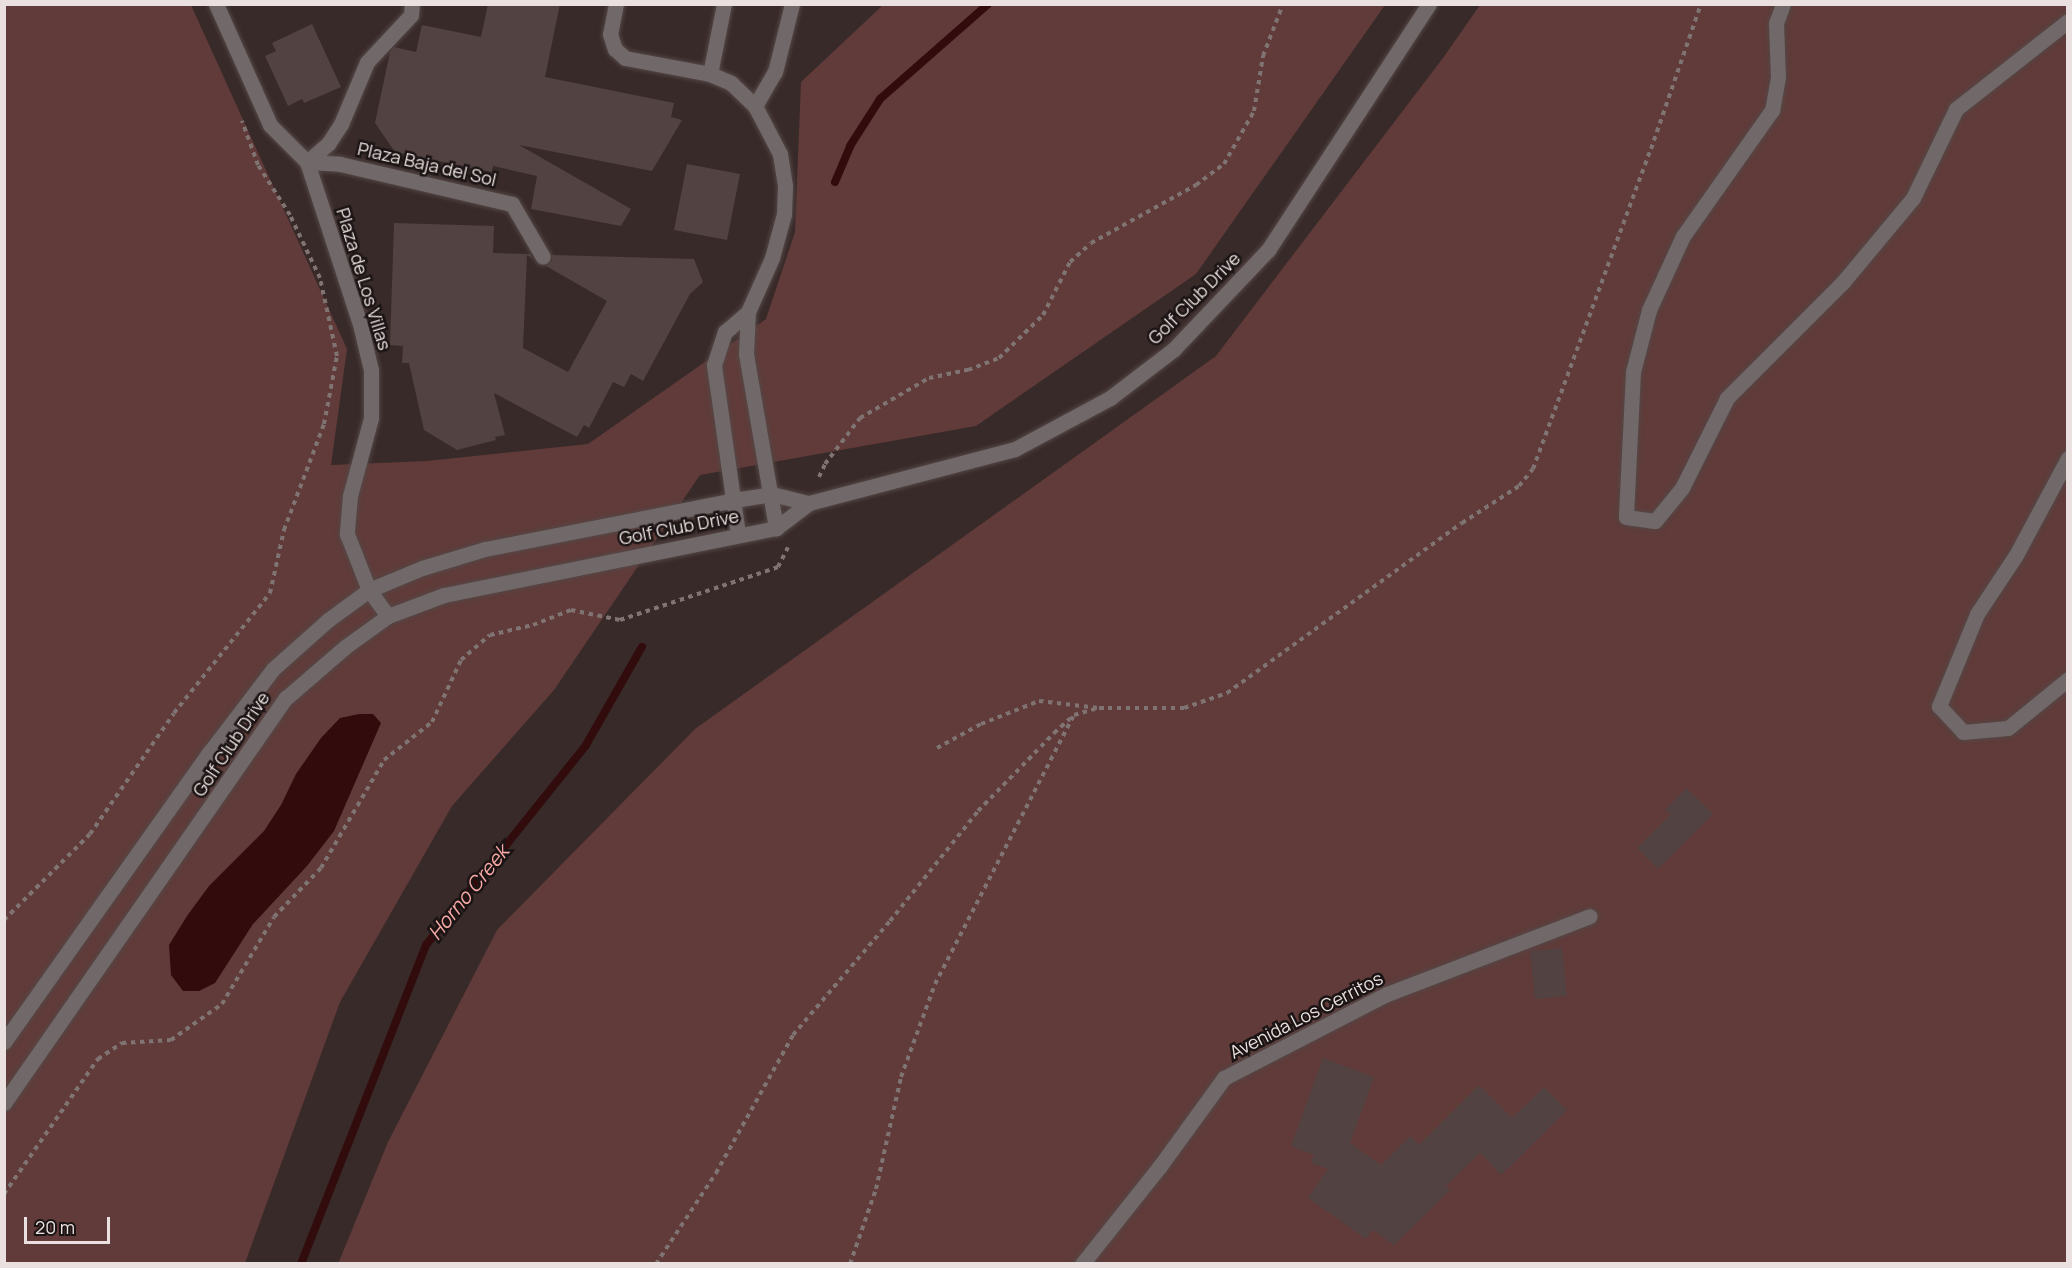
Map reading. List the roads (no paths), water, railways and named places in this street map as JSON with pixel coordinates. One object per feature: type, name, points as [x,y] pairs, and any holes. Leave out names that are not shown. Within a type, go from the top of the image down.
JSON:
[{"type":"street","name":"Plaza de Los Villas","points":[[216,4],[270,125],[307,162],[345,275],[371,370],[371,418],[346,520],[346,534],[369,590],[388,616]]},
{"type":"street","points":[[307,162],[328,144],[341,124],[367,62],[411,15],[412,4]]},
{"type":"street","points":[[616,4],[610,34],[615,49],[625,58],[710,74],[731,83],[755,106],[780,154],[785,186],[784,214],[772,258],[748,312],[746,354],[772,494],[776,528]]},
{"type":"street","points":[[710,74],[724,4]]},
{"type":"street","points":[[755,106],[775,72],[792,4]]},
{"type":"street","name":"Golf Club Drive","points":[[4,1103],[286,698],[345,647],[388,616],[444,595],[776,528],[809,503],[1015,449],[1110,398],[1174,350],[1268,250],[1429,4]]},
{"type":"street","points":[[1783,4],[1776,22],[1778,77],[1772,110],[1683,236],[1649,310],[1633,372],[1626,517],[1655,521],[1682,488],[1727,398],[1843,282],[1912,198],[1956,109],[2067,21]]},
{"type":"street","name":"Plaza Baja del Sol","points":[[307,162],[347,165],[512,204],[543,257]]},
{"type":"street","points":[[738,534],[714,364],[725,332],[748,312]]},
{"type":"street","points":[[2067,458],[2016,555],[1977,614],[1939,706],[1963,732],[2008,728],[2067,679]]},
{"type":"street","name":"Golf Club Drive","points":[[4,1042],[209,753],[273,669],[328,620],[369,590],[422,568],[485,549],[772,494],[809,503]]},
{"type":"street","name":"Avenida Los Cerritos","points":[[1082,1263],[1160,1166],[1224,1078],[1387,994],[1590,916]]},
{"type":"waterway","name":"Horno Creek","points":[[835,182],[850,146],[880,99],[988,4]]},
{"type":"waterway","name":"Horno Creek","points":[[301,1264],[426,945],[586,745],[642,647]]}]
